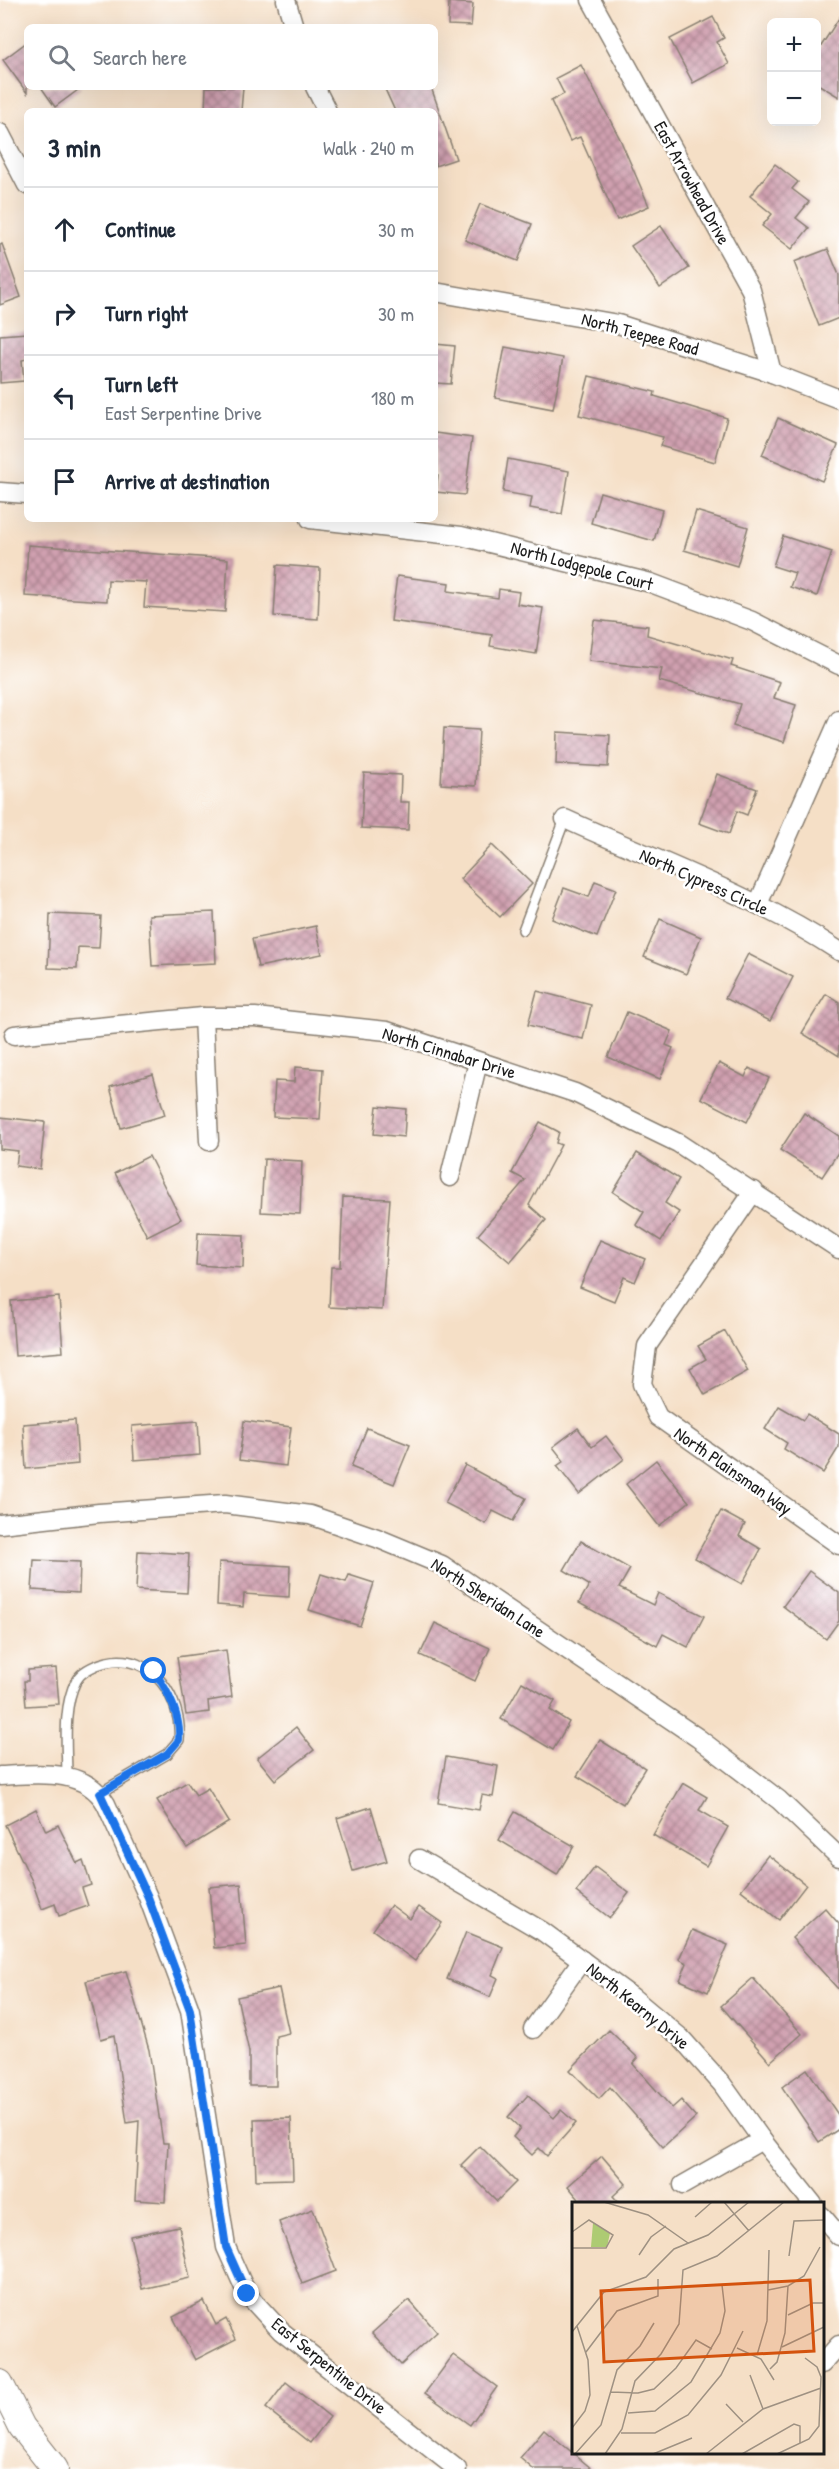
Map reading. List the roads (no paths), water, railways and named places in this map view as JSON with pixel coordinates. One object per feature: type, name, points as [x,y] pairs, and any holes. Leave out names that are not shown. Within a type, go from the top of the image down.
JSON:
[{"type":"main road","points":[[0,2383],[22,2427],[55,2469]]},
{"type":"street","points":[[286,0],[293,24]]},
{"type":"street","name":"East Arrowhead Drive","points":[[591,0],[751,290],[772,373]]},
{"type":"street","points":[[316,90],[326,108]]},
{"type":"street","points":[[0,134],[24,179]]},
{"type":"street","name":"North Teepee Road","points":[[438,293],[618,324],[772,373],[839,399]]},
{"type":"street","points":[[0,492],[24,494]]},
{"type":"street","name":"North Lodgepole Court","points":[[336,522],[460,536],[651,583],[752,621],[839,665]]},
{"type":"street","points":[[758,904],[839,720]]},
{"type":"street","name":"North Cypress Circle","points":[[565,819],[758,904],[805,929],[839,951]]},
{"type":"street","points":[[203,1017],[209,1141]]},
{"type":"street","name":"North Cinnabar Drive","points":[[14,1035],[203,1017],[255,1017],[387,1031],[575,1093],[678,1143],[839,1249]]},
{"type":"street","points":[[450,1177],[478,1062]]},
{"type":"street","name":"North Plainsman Way","points":[[754,1191],[647,1346],[642,1384],[658,1417],[839,1545]]},
{"type":"street","name":"North Sheridan Lane","points":[[0,1524],[99,1513],[225,1504],[310,1515],[377,1538],[442,1564],[688,1731],[779,1800],[839,1857]]},
{"type":"street","points":[[0,1776],[51,1774],[81,1781],[100,1793]]},
{"type":"street","name":"East Serpentine Drive","points":[[100,1793],[148,1897],[190,2010],[226,2247],[247,2294],[281,2331],[457,2469]]},
{"type":"street","name":"North Kearny Drive","points":[[419,1859],[542,1931],[681,2038],[722,2084],[762,2140],[811,2202]]},
{"type":"street","points":[[533,2029],[582,1960]]},
{"type":"street","points":[[683,2185],[762,2140]]},
{"type":"street","points":[[824,2218],[839,2236]]},
{"type":"street","points":[[824,2362],[839,2345]]},
{"type":"lane","points":[[523,930],[565,819]]},
{"type":"lane","points":[[67,1778],[69,1714],[72,1693],[81,1674],[99,1664],[117,1660],[146,1666],[154,1671],[166,1690],[179,1722],[179,1740],[167,1754],[100,1793]]}]
